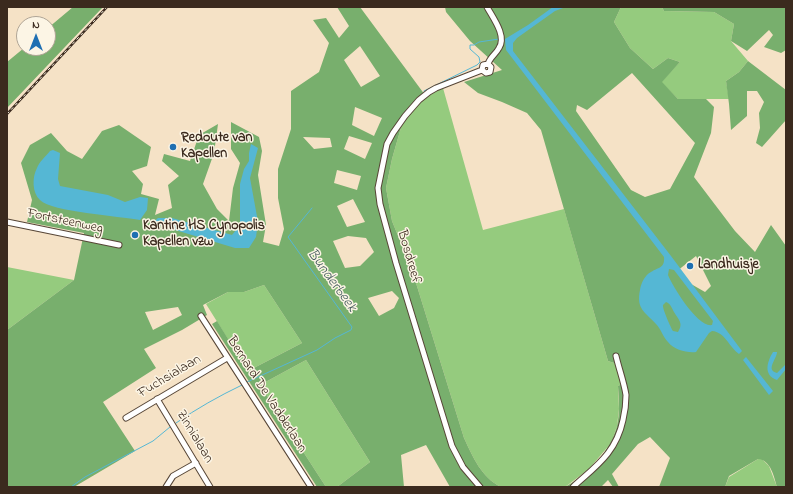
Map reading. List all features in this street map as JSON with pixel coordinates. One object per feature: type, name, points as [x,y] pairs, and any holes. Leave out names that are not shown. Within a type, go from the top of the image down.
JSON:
[{"type":"street","name":"Bosdreef","points":[[480,487],[463,467],[452,446],[396,263],[380,204],[378,188],[387,144],[405,116],[419,100],[428,92],[436,88],[482,70],[486,73],[490,72],[492,69],[488,64],[500,47],[501,41],[498,28],[487,7]]},
{"type":"street","name":"Fortsteenweg","points":[[7,222],[119,245]]},
{"type":"street","name":"Bernard De Vadderlaan","points":[[201,316],[311,487]]},
{"type":"street","points":[[573,487],[595,469],[605,458],[620,433],[625,410],[626,396],[616,356]]},
{"type":"street","name":"Fuchsialaan","points":[[126,418],[227,358]]},
{"type":"street","name":"Zinnialaan","points":[[157,399],[210,487]]},
{"type":"street","points":[[166,487],[173,476],[196,463]]},
{"type":"green space","points":[[73,7],[103,7],[7,108],[7,62],[16,55],[16,56],[56,56],[56,21]]},
{"type":"green space","points":[[337,7],[360,7],[425,95],[402,124],[392,159],[386,188],[392,221],[412,270],[464,438],[478,466],[488,478],[501,487],[450,487],[426,445],[401,455],[404,487],[337,487],[370,462],[306,360],[260,385],[326,487],[317,487],[212,324],[217,321],[248,371],[302,343],[264,285],[244,292],[228,292],[203,305],[207,315],[182,330],[144,349],[156,368],[103,402],[135,451],[74,487],[7,487],[7,330],[74,280],[84,233],[27,222],[32,200],[21,163],[30,145],[51,133],[67,151],[82,159],[102,131],[119,125],[151,147],[147,166],[132,171],[143,184],[141,194],[159,199],[155,215],[172,208],[168,185],[179,176],[162,161],[164,154],[190,161],[199,135],[218,124],[214,153],[203,184],[217,209],[229,221],[233,188],[240,163],[231,149],[231,122],[259,137],[262,151],[258,175],[266,225],[263,242],[279,246],[284,229],[278,198],[278,169],[291,129],[291,91],[319,72],[329,43],[313,20],[326,18],[339,38],[349,26]],"holes":[[[360,46],[380,76],[361,87],[344,60]],[[355,107],[382,118],[374,136],[352,125]],[[349,136],[372,143],[365,159],[344,149]],[[303,137],[330,138],[332,147],[314,149]],[[337,170],[361,176],[357,190],[334,183]],[[353,199],[365,222],[347,227],[337,206]],[[348,236],[366,238],[374,252],[360,266],[345,268],[333,241]],[[392,291],[399,298],[394,308],[379,316],[368,298]],[[178,307],[182,315],[153,330],[145,312]]]},
{"type":"green space","points":[[445,7],[621,7],[614,22],[630,48],[653,69],[668,58],[680,62],[662,82],[678,99],[706,99],[714,107],[711,133],[694,177],[735,231],[755,252],[771,225],[786,246],[786,487],[777,487],[769,466],[766,462],[758,459],[729,476],[725,487],[659,487],[670,458],[650,437],[638,444],[612,474],[619,487],[613,487],[608,480],[601,487],[565,487],[574,482],[590,469],[604,453],[614,436],[619,416],[618,386],[622,384],[617,364],[608,361],[541,130],[527,113],[478,93],[464,82],[502,70],[470,41],[446,12]],"holes":[[[632,73],[695,143],[670,189],[645,197],[631,190],[576,111],[577,105],[587,110]],[[696,256],[711,286],[705,292],[691,284],[677,271]]]},
{"type":"green space","points":[[621,7],[662,7],[664,11],[714,12],[734,24],[731,41],[748,61],[739,72],[726,81],[729,99],[678,99],[661,82],[680,62],[668,58],[653,69],[630,48],[614,22]]},
{"type":"green space","points":[[662,7],[786,7],[786,50],[781,53],[764,47],[773,35],[769,30],[747,51],[731,41],[734,24],[714,12],[664,11]]},
{"type":"green space","points":[[748,61],[786,90],[786,120],[762,147],[756,143],[760,128],[759,113],[764,102],[757,91],[747,91],[747,116],[731,130],[726,81],[739,72]]},
{"type":"green space","points":[[443,88],[483,230],[564,209],[608,361],[617,364],[622,384],[618,386],[619,409],[617,426],[611,443],[589,469],[565,487],[501,487],[488,478],[478,466],[464,438],[412,270],[392,221],[386,188],[392,159],[402,124],[424,94]]},
{"type":"green space","points":[[7,267],[74,280],[7,330]]},
{"type":"green space","points":[[264,285],[302,343],[248,371],[206,304],[228,292],[244,292]]},
{"type":"green space","points":[[306,360],[370,462],[337,487],[326,487],[260,385]]},
{"type":"green space","points":[[758,459],[762,459],[769,466],[777,487],[725,487],[729,477]]},
{"type":"water","points":[[553,7],[580,7],[563,8],[555,11],[517,38],[513,43],[513,51],[671,256],[742,351],[739,354],[724,337],[712,331],[696,352],[677,349],[668,342],[658,326],[642,310],[639,302],[639,296],[642,282],[649,273],[659,268],[664,263],[664,257],[506,50],[505,39]],"holes":[[[669,269],[674,270],[713,321],[712,325],[706,324],[693,314],[668,275]],[[666,302],[670,305],[680,321],[680,329],[678,332],[673,331],[667,318],[663,307]]]},
{"type":"water","points":[[251,144],[258,148],[250,178],[258,222],[256,237],[249,248],[235,248],[152,223],[158,218],[172,218],[232,235],[240,225],[240,184],[244,169],[249,161]]},
{"type":"water","points":[[53,150],[60,153],[58,179],[60,186],[108,195],[125,202],[140,197],[148,198],[147,210],[140,220],[71,211],[58,208],[40,200],[34,189],[35,172],[39,164],[50,151]]},
{"type":"water","points":[[773,352],[777,352],[772,364],[772,369],[774,372],[777,373],[786,364],[786,369],[777,380],[768,372],[769,360]]},
{"type":"water","points":[[746,357],[773,391],[769,395],[743,360]]},
{"type":"waterway","name":"Bunderbeek","points":[[424,91],[477,65],[480,62],[479,57],[470,49],[470,45],[499,39]]},
{"type":"waterway","name":"Bunderbeek","points":[[247,382],[317,350],[335,338],[351,330],[352,327],[288,237],[312,208]]},
{"type":"waterway","name":"Bunderbeek","points":[[176,423],[208,403],[242,385]]},
{"type":"waterway","name":"Bunderbeek","points":[[71,487],[85,477],[153,441],[170,427]]},
{"type":"railway","points":[[7,114],[107,7]]},
{"type":"place","name":"Redoute van Kapellen","points":[[173,147]]},
{"type":"place","name":"Kantine HS Cynopolis Kapellen vzw","points":[[135,235]]},
{"type":"place","name":"Landhuisje","points":[[690,266]]}]
